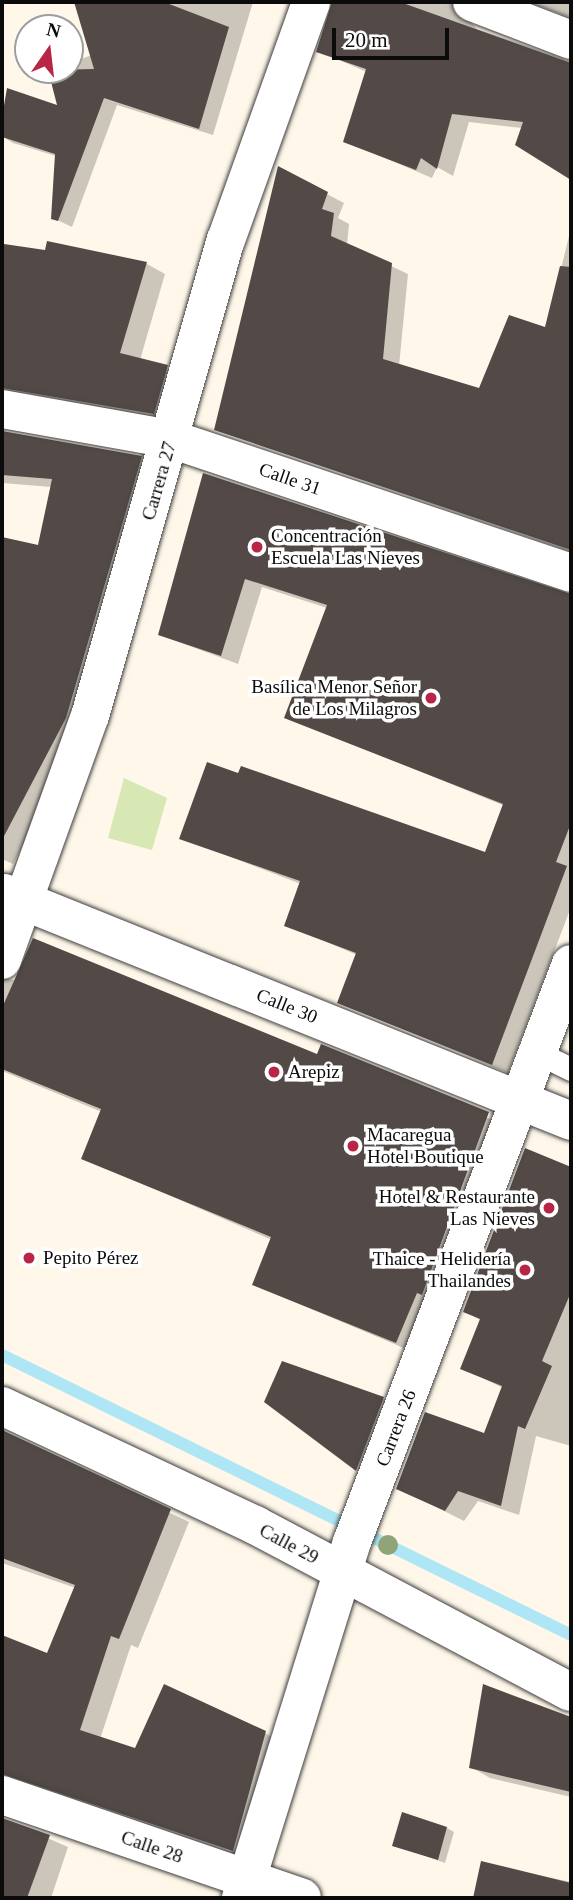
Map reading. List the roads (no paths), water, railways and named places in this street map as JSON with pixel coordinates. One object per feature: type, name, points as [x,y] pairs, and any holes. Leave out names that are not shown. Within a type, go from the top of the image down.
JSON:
[{"type":"street","name":"Carrera 27","points":[[2,960],[14,897],[90,716],[226,240],[311,2]]},
{"type":"street","points":[[472,2],[571,40]]},
{"type":"street","name":"Calle 31","points":[[2,409],[171,439],[571,573]]},
{"type":"street","name":"Calle 30","points":[[14,897],[571,1121]]},
{"type":"street","name":"Carrera 26","points":[[243,1889],[347,1557],[523,1100],[556,1062],[571,964]]},
{"type":"street","name":"Calle 29","points":[[2,1406],[347,1557],[571,1692]]},
{"type":"street","name":"Calle 28","points":[[2,1795],[243,1889],[303,1898]]},
{"type":"waterway","points":[[2,1355],[571,1635]]},
{"type":"place","name":"Concentración Escuela Las Nieves","points":[[257,547]]},
{"type":"place","name":"Basílica Menor Señor de Los Milagros","points":[[431,698]]},
{"type":"place","name":"Arepiz","points":[[274,1072]]},
{"type":"place","name":"Macaregua Hotel Boutique","points":[[353,1146]]},
{"type":"place","name":"Hotel & Restaurante Las Nieves","points":[[549,1208]]},
{"type":"place","name":"Pepito Pérez","points":[[29,1258]]},
{"type":"place","name":"Thaice - Helidería Thailandes","points":[[525,1270]]}]
